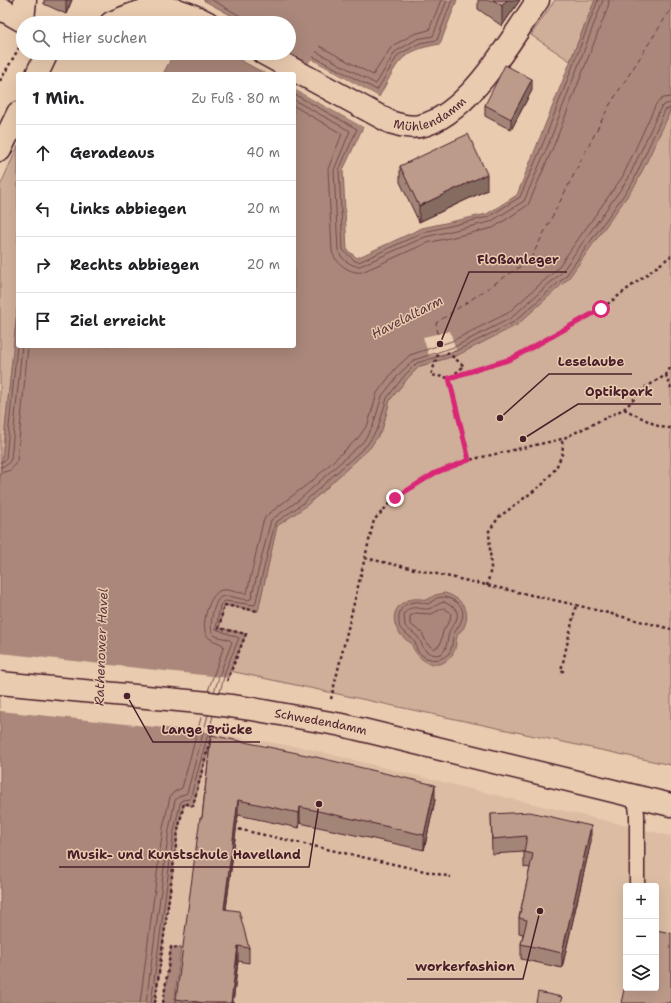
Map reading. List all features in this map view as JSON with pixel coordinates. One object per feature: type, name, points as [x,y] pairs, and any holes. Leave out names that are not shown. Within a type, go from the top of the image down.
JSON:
[{"type":"main road","name":"Mühlendamm","points":[[276,60],[390,122],[405,126],[428,124],[445,116],[461,104],[497,60],[538,0]]},
{"type":"main road","points":[[0,8],[16,17]]},
{"type":"main road","points":[[129,16],[150,8],[179,9],[194,16]]},
{"type":"main road","points":[[38,72],[44,60]]},
{"type":"main road","points":[[0,150],[16,117]]},
{"type":"main road","name":"Schwedendamm","points":[[0,683],[209,703],[342,725],[671,805]]},
{"type":"lane","points":[[635,797],[638,814],[637,883]]},
{"type":"path","points":[[0,80],[16,41]]},
{"type":"path","points":[[438,354],[431,375],[449,378],[511,359],[601,309],[671,256]]},
{"type":"path","points":[[447,352],[464,366],[449,378]]},
{"type":"path","points":[[333,692],[374,520],[395,498],[435,473],[469,460],[562,439],[624,409],[646,387],[666,375],[671,366]]},
{"type":"path","points":[[666,375],[671,388]]},
{"type":"path","points":[[449,378],[469,460]]},
{"type":"path","points":[[624,409],[660,427],[671,428]]},
{"type":"path","points":[[487,586],[491,568],[489,532],[499,517],[543,484],[556,468],[563,452],[562,439]]},
{"type":"path","points":[[365,558],[576,605],[671,629]]},
{"type":"path","points":[[226,685],[246,634],[219,628],[224,605],[258,611]]},
{"type":"path","points":[[564,671],[561,671],[576,605]]},
{"type":"path","points":[[155,1003],[181,817],[184,803],[193,806],[214,726]]},
{"type":"path","points":[[231,828],[451,877]]},
{"type":"path","points":[[163,1003],[171,947],[181,948]]},
{"type":"shaded area","points":[[555,0],[595,0],[570,61],[531,35]]},
{"type":"shaded area","points":[[671,106],[671,765],[230,671],[246,634],[219,628],[224,605],[258,611],[277,526],[323,492],[382,430],[390,400],[420,366],[458,355],[667,119]]},
{"type":"shaded area","points":[[16,150],[16,321],[0,479],[0,186]]},
{"type":"shaded area","points":[[212,733],[305,748],[671,836],[671,1003],[174,1003],[181,949],[171,947],[163,1003],[155,1003],[178,831],[184,803],[193,806]]},
{"type":"water","points":[[203,0],[457,0],[440,44],[415,50],[401,60],[379,97],[296,51],[296,16],[232,16]]},
{"type":"water","name":"Havelaltarm","points":[[595,0],[671,0],[671,106],[667,119],[636,184],[568,279],[517,325],[458,355],[420,366],[390,400],[382,430],[370,448],[305,507],[277,526],[258,611],[224,605],[219,628],[246,634],[230,671],[193,806],[184,804],[178,831],[155,1003],[0,1003],[0,479],[16,322],[16,348],[296,348],[296,90],[363,127],[343,170],[347,250],[357,258],[422,228],[487,214],[517,195]]},
{"type":"water","points":[[170,60],[240,60],[262,72],[164,72]]},
{"type":"water","points":[[445,593],[456,598],[464,606],[467,615],[466,621],[458,634],[455,650],[452,655],[441,664],[428,663],[418,655],[411,643],[402,636],[396,628],[394,620],[395,612],[399,606],[406,601],[415,599],[427,600],[435,595]]},
{"type":"water","points":[[171,947],[181,948],[174,1003],[163,1003]]},
{"type":"pier","points":[[296,51],[379,97],[378,98],[296,53]]},
{"type":"pier","points":[[296,88],[363,125],[363,127],[296,90]]},
{"type":"pier","points":[[450,331],[456,350],[429,356],[423,337]]},
{"type":"pier","points":[[0,653],[230,678],[214,733],[0,711]]},
{"type":"building","points":[[493,0],[507,0],[502,6]]},
{"type":"building","points":[[505,65],[532,79],[511,119],[485,105]]},
{"type":"building","points":[[468,134],[487,174],[419,206],[400,166]]},
{"type":"building","points":[[211,735],[316,757],[435,785],[424,835],[300,807],[299,813],[238,800],[224,909],[239,911],[249,948],[238,946],[231,1003],[205,1003],[176,999],[200,818],[202,818]]},
{"type":"building","points":[[530,812],[591,826],[562,953],[521,944],[527,920],[519,918],[533,854],[524,852],[527,836],[492,839],[491,814]]},
{"type":"building","points":[[659,931],[671,933],[671,1003],[621,1003],[624,991],[659,991]]},
{"type":"building","points":[[538,992],[562,997],[560,1003],[536,1003]]},
{"type":"waterway","name":"Rathenower Havel","points":[[296,38],[318,0]]},
{"type":"ferry route","points":[[438,334],[436,323],[530,260],[609,106],[671,9]]},
{"type":"place","name":"Floßanleger","points":[[440,344]]},
{"type":"place","name":"Leselaube","points":[[500,418]]},
{"type":"place","name":"Optikpark","points":[[523,439]]},
{"type":"place","name":"Lange Brücke","points":[[127,696]]},
{"type":"place","name":"Musik- und Kunstschule Havelland","points":[[319,804]]},
{"type":"place","name":"workerfashion","points":[[540,911]]},
{"type":"route","points":[[395,498],[435,473],[469,460],[449,378],[511,359],[601,309]]}]
